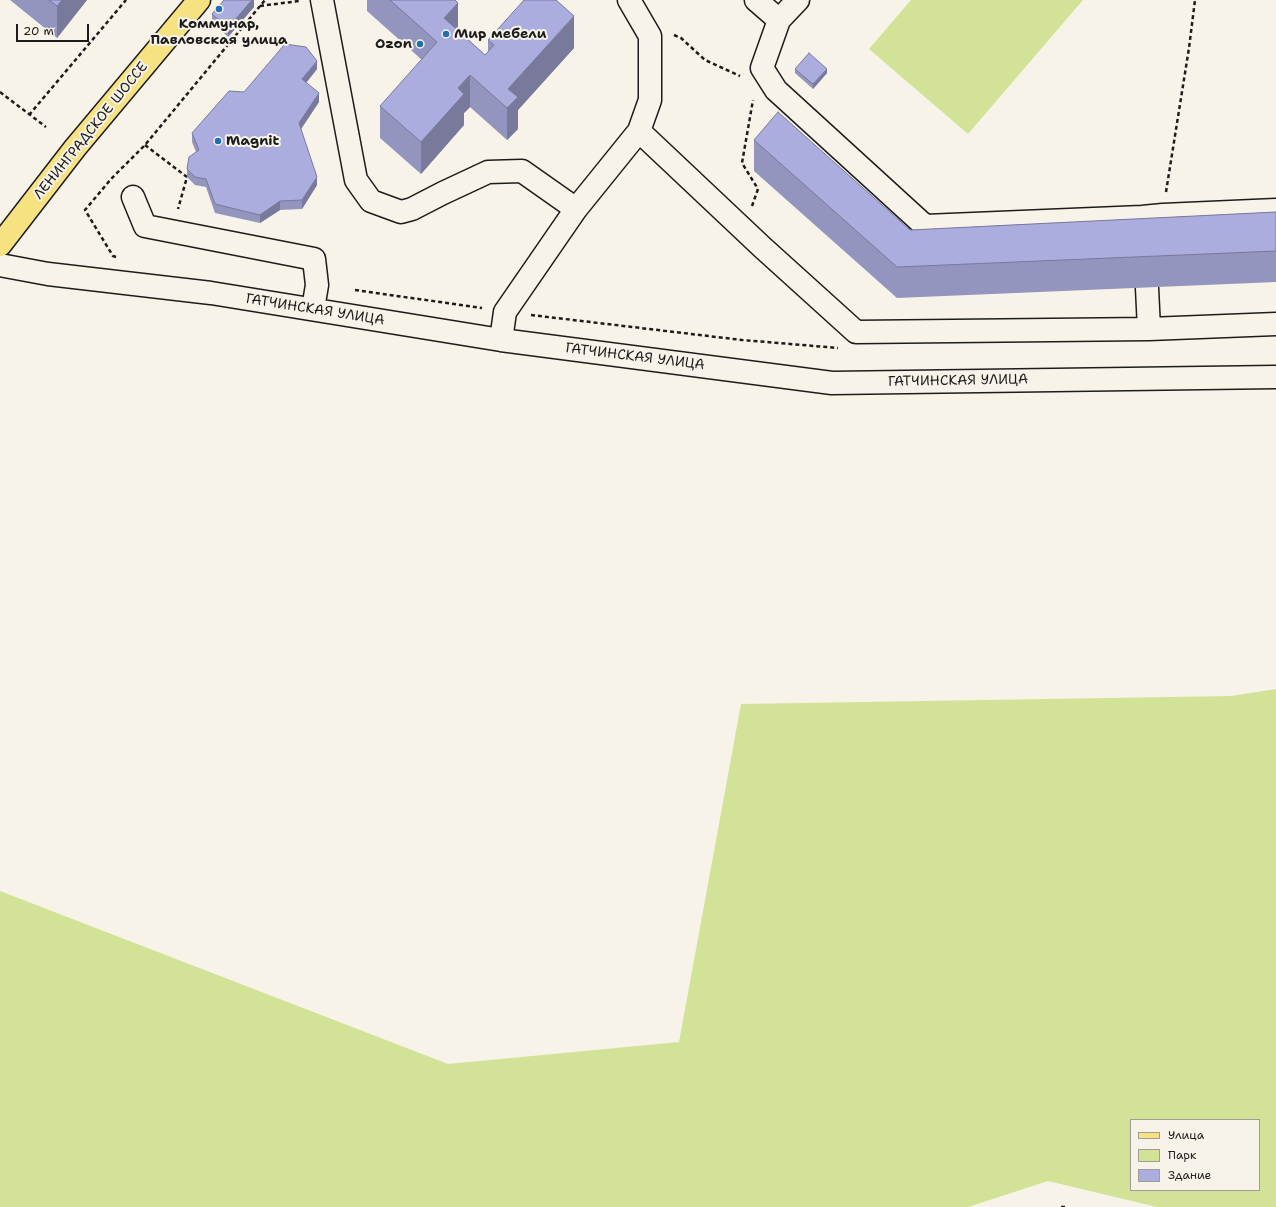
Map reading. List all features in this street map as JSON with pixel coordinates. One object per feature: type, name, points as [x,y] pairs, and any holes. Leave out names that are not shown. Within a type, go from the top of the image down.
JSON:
[{"type":"main road","name":"ЛЕНИНГРАДСКОЕ ШОССЕ","points":[[0,245],[75,148],[199,0]]},
{"type":"street","points":[[312,0],[356,180],[371,201],[401,212],[412,210],[443,193],[488,172],[522,171],[576,209]]},
{"type":"street","points":[[501,340],[505,312],[576,209],[639,131],[650,100],[650,36],[628,0]]},
{"type":"street","points":[[756,0],[779,20]]},
{"type":"street","points":[[798,0],[779,20],[762,68],[770,88],[925,226],[1149,223],[1276,210]]},
{"type":"street","points":[[639,131],[856,332],[1149,329],[1276,324]]},
{"type":"street","points":[[133,197],[145,226],[314,259],[317,285],[313,309]]},
{"type":"street","name":"ГАТЧИНСКАЯ УЛИЦА","points":[[0,265],[48,274],[211,293],[501,340],[832,383],[1276,377]]},
{"type":"street","points":[[1147,288],[1149,329]]},
{"type":"path","points":[[29,115],[126,0]]},
{"type":"path","points":[[121,257],[113,256],[85,210],[111,179],[145,145],[265,0]]},
{"type":"path","points":[[259,6],[312,0]]},
{"type":"path","points":[[1149,223],[1189,48],[1194,0]]},
{"type":"path","points":[[674,34],[705,60],[725,70],[770,88]]},
{"type":"path","points":[[744,229],[758,189],[742,163],[753,98],[770,88]]},
{"type":"path","points":[[0,92],[46,128]]},
{"type":"path","points":[[145,145],[187,177],[173,231]]},
{"type":"path","points":[[317,285],[505,312],[742,340],[846,348]]},
{"type":"path","points":[[1061,1207],[1067,1207]]},
{"type":"green space","points":[[911,0],[1083,0],[968,134],[869,49]]},
{"type":"green space","points":[[1276,689],[1276,1207],[1157,1207],[1048,1181],[968,1207],[0,1207],[0,891],[448,1064],[679,1042],[741,704],[1231,696]]},
{"type":"building","points":[[49,0],[62,0],[57,6]]},
{"type":"building","points":[[224,0],[252,0],[228,28],[212,14]]},
{"type":"building","points":[[390,0],[455,0],[458,3],[444,18],[485,55],[494,45],[488,40],[524,0],[556,0],[574,16],[508,89],[518,97],[507,108],[470,75],[458,88],[464,94],[421,142],[380,106],[437,42]]},
{"type":"building","points":[[285,44],[306,47],[317,61],[302,79],[319,93],[299,123],[317,177],[302,200],[280,201],[260,215],[215,204],[206,179],[195,177],[187,169],[189,157],[199,150],[192,133],[229,91],[244,92]]},
{"type":"building","points":[[809,53],[827,69],[813,84],[795,69]]},
{"type":"building","points":[[778,112],[910,230],[1276,212],[1276,251],[897,267],[754,140]]},
{"type":"place","name":"Коммунар, Павловская улица","points":[[219,9]]},
{"type":"place","name":"Мир мебели","points":[[446,34]]},
{"type":"place","name":"Ozon","points":[[420,44]]},
{"type":"place","name":"Magnit","points":[[218,141]]}]
